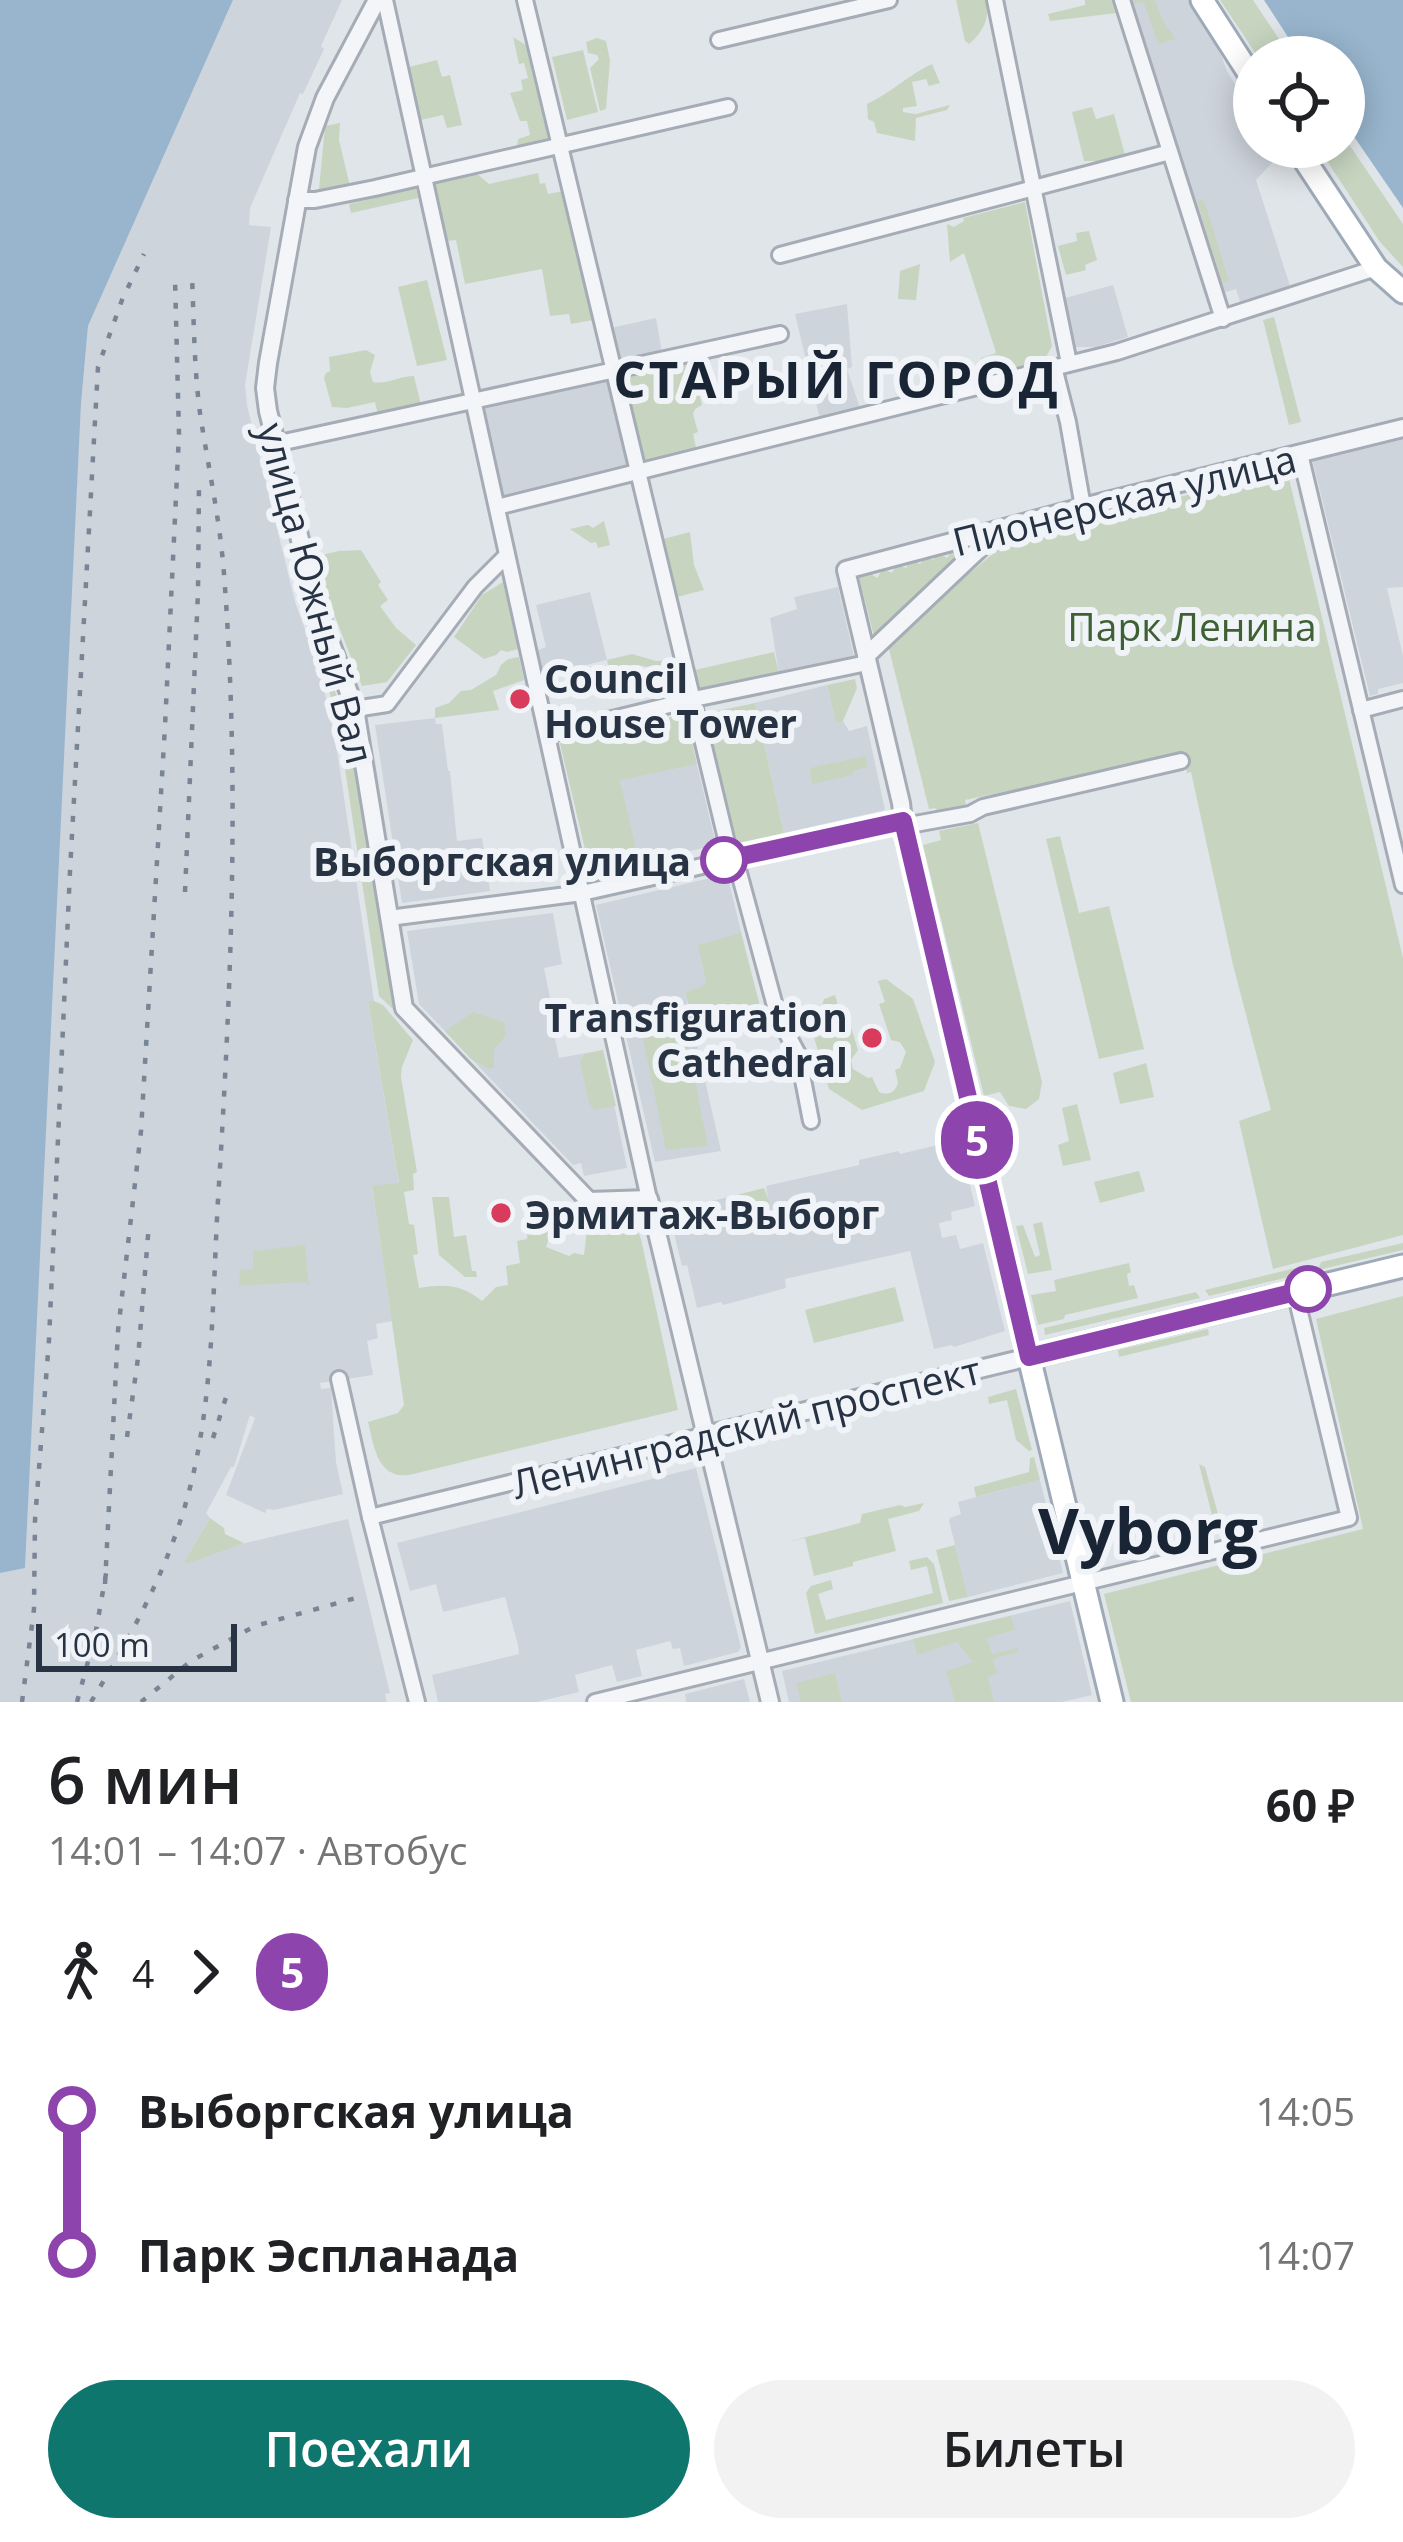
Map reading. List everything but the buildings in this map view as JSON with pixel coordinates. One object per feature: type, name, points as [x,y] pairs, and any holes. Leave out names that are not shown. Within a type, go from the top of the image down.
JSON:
[{"type":"main road","points":[[1202,0],[1233,48]]},
{"type":"main road","points":[[1310,168],[1376,268],[1403,292]]},
{"type":"main road","name":"Ленинградский проспект","points":[[1029,1357],[1403,1267]]},
{"type":"main road","points":[[1029,1357],[1112,1702]]},
{"type":"street","points":[[381,0],[649,1199],[770,1702]]},
{"type":"street","name":"улица Южный Вал","points":[[381,0],[320,109],[307,147],[265,388],[275,444],[315,600],[355,709],[404,1008],[589,1201],[649,1199]]},
{"type":"street","points":[[525,0],[728,847],[735,858],[778,1017],[798,1054],[811,1121]]},
{"type":"street","points":[[719,40],[889,0]]},
{"type":"street","points":[[995,0],[1034,190],[1083,507]]},
{"type":"street","points":[[1122,0],[1223,319]]},
{"type":"street","points":[[296,200],[424,177],[728,107]]},
{"type":"street","points":[[780,255],[1170,152]]},
{"type":"street","points":[[497,507],[1117,352],[1376,268]]},
{"type":"street","points":[[275,444],[780,334]]},
{"type":"street","name":"Пионерская улица","points":[[867,660],[845,570],[1403,428]]},
{"type":"street","points":[[1300,454],[1403,886]]},
{"type":"street","points":[[547,735],[867,660],[999,530]]},
{"type":"street","points":[[355,709],[387,704],[507,554]]},
{"type":"street","points":[[867,660],[1029,1357]]},
{"type":"street","points":[[1360,710],[1403,699]]},
{"type":"street","points":[[389,918],[582,893],[735,858],[970,814],[983,807],[1180,761]]},
{"type":"street","points":[[596,1702],[1349,1518],[1294,1292]]},
{"type":"street","name":"Ленинградский проспект","points":[[370,1517],[1029,1357]]},
{"type":"street","points":[[339,1379],[417,1702]]},
{"type":"shaded area","points":[[233,0],[342,0],[250,208],[249,225],[271,227],[245,385],[295,602],[319,667],[336,743],[374,1001],[368,1003],[399,1184],[372,1187],[392,1321],[376,1324],[378,1338],[367,1341],[373,1375],[320,1383],[321,1389],[331,1388],[343,1494],[265,1513],[226,1495],[255,1418],[250,1415],[234,1467],[184,1562],[348,1519],[390,1693],[385,1694],[387,1702],[0,1702],[0,1573],[25,1567],[88,326]]},
{"type":"shaded area","points":[[1129,0],[1192,0],[1212,31],[1233,81],[1233,168],[1267,168],[1256,180],[1291,289],[1241,305],[1236,289],[1222,293]]},
{"type":"shaded area","points":[[1113,285],[1128,337],[1095,347],[1075,347],[1065,298]]},
{"type":"shaded area","points":[[847,304],[852,367],[847,369],[860,408],[822,417],[795,314]]},
{"type":"shaded area","points":[[656,318],[662,353],[619,362],[611,328]]},
{"type":"shaded area","points":[[609,377],[631,469],[501,501],[480,405]]},
{"type":"shaded area","points":[[1403,436],[1403,587],[1387,588],[1403,656],[1403,683],[1370,696],[1312,458]]},
{"type":"shaded area","points":[[838,587],[854,657],[779,674],[770,618],[797,609],[794,597]]},
{"type":"shaded area","points":[[590,592],[607,660],[544,675],[538,650],[546,647],[536,605]]},
{"type":"shaded area","points":[[827,685],[836,722],[843,721],[849,731],[867,726],[885,810],[784,833],[755,703]]},
{"type":"shaded area","points":[[685,714],[716,845],[591,874],[560,743]]},
{"type":"shaded area","points":[[435,718],[436,724],[442,724],[457,841],[482,838],[490,891],[402,903],[375,725]]},
{"type":"shaded area","points":[[727,874],[758,1001],[703,988],[685,992],[721,1151],[655,1162],[596,905]]},
{"type":"shaded area","points":[[553,913],[562,964],[544,968],[559,1058],[603,1050],[627,1168],[584,1176],[581,1163],[573,1165],[419,1004],[407,931]]},
{"type":"shaded area","points":[[959,1140],[975,1206],[951,1212],[952,1220],[939,1223],[942,1238],[956,1235],[960,1249],[983,1243],[1005,1331],[934,1349],[910,1251],[785,1279],[786,1288],[697,1308],[672,1225],[707,1222],[703,1203],[729,1197],[733,1215],[769,1203],[766,1186],[859,1165],[859,1160]]},
{"type":"shaded area","points":[[696,1468],[741,1647],[738,1652],[684,1666],[680,1648],[673,1649],[670,1641],[636,1650],[642,1676],[617,1682],[612,1665],[575,1675],[579,1692],[537,1702],[438,1702],[432,1675],[519,1654],[518,1645],[505,1597],[443,1612],[436,1584],[410,1591],[397,1543]]},
{"type":"shaded area","points":[[1040,1480],[1063,1573],[968,1597],[949,1521],[961,1514],[958,1502]]},
{"type":"shaded area","points":[[1070,1601],[1092,1695],[1062,1702],[789,1702],[782,1671]]},
{"type":"shaded area","points":[[744,1679],[750,1702],[686,1702],[685,1694]]},
{"type":"green space","points":[[956,0],[986,0],[984,25],[969,44],[965,41]]},
{"type":"green space","points":[[1085,0],[1113,0],[1117,13],[1050,21],[1048,14],[1085,5]]},
{"type":"green space","points":[[1133,0],[1155,0],[1176,39],[1158,44],[1143,1],[1134,4]]},
{"type":"green space","points":[[1220,0],[1253,0],[1277,36],[1244,36]]},
{"type":"green space","points":[[513,37],[526,45],[548,138],[517,147],[518,139],[530,135],[510,93],[523,90],[521,80],[528,78],[524,63],[519,64]]},
{"type":"green space","points":[[606,41],[610,60],[606,109],[600,111],[590,68],[599,59],[588,53],[586,42]]},
{"type":"green space","points":[[583,50],[598,112],[567,120],[552,57]]},
{"type":"green space","points":[[437,60],[442,77],[450,75],[462,125],[447,128],[443,115],[421,120],[409,67]]},
{"type":"green space","points":[[932,64],[940,83],[912,82],[917,106],[903,108],[903,112],[916,114],[950,105],[947,110],[916,118],[915,141],[877,133],[868,119],[867,104]]},
{"type":"green space","points":[[1092,107],[1096,119],[1114,114],[1125,155],[1084,161],[1072,112]]},
{"type":"green space","points":[[340,123],[339,140],[350,186],[323,192],[319,189],[325,126]]},
{"type":"green space","points":[[1332,168],[1365,168],[1403,224],[1403,267],[1380,242]]},
{"type":"green space","points":[[476,173],[489,184],[538,173],[548,194],[564,191],[593,320],[571,324],[569,314],[550,316],[542,269],[465,284],[456,240],[446,241],[434,183]]},
{"type":"green space","points":[[416,188],[418,198],[351,213],[349,204]]},
{"type":"green space","points":[[1201,200],[1229,281],[1222,283],[1197,201]]},
{"type":"green space","points":[[1025,202],[1052,346],[1039,361],[986,373],[981,358],[996,353],[964,253],[950,262],[947,224],[954,227],[963,218]]},
{"type":"green space","points":[[1089,231],[1097,260],[1085,265],[1086,270],[1066,275],[1058,246],[1077,241],[1076,233]]},
{"type":"green space","points":[[920,264],[916,300],[898,299],[900,271]]},
{"type":"green space","points":[[427,280],[447,360],[417,366],[398,287]]},
{"type":"green space","points":[[1274,317],[1301,422],[1289,425],[1263,320]]},
{"type":"green space","points":[[366,350],[375,355],[370,372],[373,382],[414,376],[421,405],[378,415],[375,402],[332,407],[324,378],[330,371],[329,357]]},
{"type":"green space","points":[[691,360],[702,405],[693,414],[697,452],[642,466],[620,375]]},
{"type":"green space","name":"Парк Ленина","points":[[1287,470],[1403,958],[1403,1235],[1273,1269],[1239,1121],[1271,1110],[1191,772],[1187,773],[1182,752],[965,800],[967,809],[940,814],[929,809],[889,649],[1006,543]]},
{"type":"green space","points":[[604,521],[610,545],[598,548],[596,542],[570,529],[593,528]]},
{"type":"green space","points":[[690,532],[694,565],[704,590],[677,597],[663,539]]},
{"type":"green space","points":[[972,543],[875,640],[858,574],[867,571],[877,578],[883,569],[892,573],[897,564],[906,568],[912,559],[920,564],[926,556],[933,560],[938,552],[947,558],[954,548]]},
{"type":"green space","points":[[361,550],[388,600],[380,606],[416,645],[387,682],[362,686],[327,596],[317,556]]},
{"type":"green space","points":[[503,582],[518,649],[501,650],[484,659],[454,637],[482,595]]},
{"type":"green space","points":[[774,652],[779,674],[700,689],[695,670]]},
{"type":"green space","points":[[632,654],[673,660],[679,689],[675,698],[666,671],[638,665],[609,669],[607,660]]},
{"type":"green space","points":[[519,657],[524,680],[493,691],[499,710],[435,718],[435,708],[496,675],[508,659]]},
{"type":"green space","points":[[328,671],[347,726],[394,1010],[379,996]]},
{"type":"green space","points":[[855,679],[857,688],[843,721],[836,723],[827,685]]},
{"type":"green space","points":[[755,703],[784,833],[733,845],[703,714]]},
{"type":"green space","points":[[685,714],[697,764],[620,780],[639,863],[591,874],[560,743]]},
{"type":"green space","points":[[865,756],[868,767],[853,775],[812,784],[810,768]]},
{"type":"green space","points":[[978,823],[1042,1082],[1039,1099],[1026,1109],[1009,1106],[1000,1092],[984,1096],[923,845],[941,840],[939,831]]},
{"type":"green space","points":[[1060,836],[1079,913],[1109,906],[1144,1049],[1099,1059],[1046,839]]},
{"type":"green space","points":[[741,933],[764,1021],[697,1040],[693,1025],[705,1021],[701,1005],[689,1007],[685,992],[706,981],[698,945]]},
{"type":"green space","points":[[886,979],[913,999],[935,1062],[924,1091],[862,1110],[829,1089],[813,1034],[824,999],[835,995],[841,1016],[847,1014],[858,1050],[851,1060],[853,1069],[872,1077],[879,1092],[893,1091],[898,1083],[895,1070],[906,1052],[900,1042],[891,1040],[879,1004],[885,1002],[878,981]]},
{"type":"green space","points":[[374,1001],[413,1040],[401,1077],[417,1172],[413,1174],[414,1190],[404,1192],[409,1224],[414,1225],[419,1288],[452,1287],[482,1301],[496,1287],[508,1285],[506,1266],[520,1263],[517,1241],[527,1239],[529,1205],[552,1203],[556,1218],[546,1247],[569,1256],[584,1255],[588,1221],[634,1221],[678,1410],[409,1475],[398,1475],[384,1466],[368,1422],[398,1413],[404,1405],[372,1186],[399,1183],[368,1002]]},
{"type":"green space","points":[[473,1012],[504,1022],[506,1035],[494,1050],[494,1068],[471,1059],[445,1031]]},
{"type":"green space","points":[[685,1030],[708,1146],[666,1150],[643,1038]]},
{"type":"green space","points":[[603,1050],[616,1106],[594,1110],[580,1061],[585,1054]]},
{"type":"green space","points":[[1146,1063],[1154,1097],[1120,1104],[1113,1073]]},
{"type":"green space","points":[[1077,1104],[1091,1160],[1063,1166],[1058,1145],[1069,1141],[1062,1108]]},
{"type":"green space","points":[[1139,1171],[1145,1191],[1100,1203],[1094,1182]]},
{"type":"green space","points":[[764,1188],[770,1203],[733,1216],[729,1197]]},
{"type":"green space","points":[[432,1197],[449,1197],[454,1237],[466,1235],[477,1277],[465,1277],[439,1255]]},
{"type":"green space","points":[[703,1203],[707,1222],[672,1225],[668,1211]]},
{"type":"green space","points":[[1042,1222],[1052,1270],[1028,1274],[1016,1226],[1023,1225],[1035,1257],[1040,1255],[1033,1224]]},
{"type":"green space","points":[[1403,1243],[1403,1250],[1318,1270],[1321,1262]]},
{"type":"green space","points":[[305,1245],[309,1286],[305,1282],[239,1286],[240,1270],[253,1269],[253,1251]]},
{"type":"green space","points":[[1129,1263],[1129,1286],[1134,1285],[1138,1298],[1038,1325],[1031,1295],[1056,1291],[1054,1280]]},
{"type":"green space","points":[[1308,1265],[1306,1273],[1209,1296],[1205,1290]]},
{"type":"green space","points":[[895,1287],[904,1321],[814,1343],[805,1310]]},
{"type":"green space","points":[[1196,1292],[1200,1298],[1045,1335],[1044,1328]]},
{"type":"green space","points":[[1403,1296],[1403,1702],[1131,1702],[1104,1594],[1363,1529],[1316,1319]]},
{"type":"green space","points":[[1208,1329],[1209,1335],[1119,1357],[1118,1350]]},
{"type":"green space","points":[[1016,1389],[1029,1451],[1016,1440],[1007,1400],[989,1404],[988,1397]]},
{"type":"green space","points":[[1034,1457],[1040,1480],[976,1497],[974,1487],[1029,1472]]},
{"type":"green space","points":[[1199,1464],[1205,1467],[1218,1514],[1230,1524],[1231,1533],[1217,1535]]},
{"type":"green space","points":[[924,1503],[919,1511],[888,1519],[896,1551],[853,1562],[853,1566],[814,1576],[805,1538],[787,1542],[860,1523],[862,1514]]},
{"type":"green space","points":[[210,1518],[225,1534],[244,1543],[187,1564],[184,1562]]},
{"type":"green space","points":[[955,1545],[968,1597],[949,1601],[936,1550]]},
{"type":"green space","points":[[927,1557],[934,1564],[943,1603],[815,1634],[806,1593],[811,1586],[831,1580],[833,1589],[818,1594],[826,1620],[933,1593],[927,1566],[911,1570],[909,1561]]},
{"type":"green space","points":[[1011,1616],[1015,1630],[987,1638],[992,1654],[1017,1648],[1018,1652],[993,1659],[997,1674],[988,1677],[994,1702],[955,1702],[946,1671],[973,1662],[957,1642],[917,1655],[913,1639]]},
{"type":"green space","points":[[835,1673],[842,1702],[801,1702],[796,1683]]},
{"type":"water","points":[[0,0],[233,0],[88,326],[25,1568],[0,1573]]},
{"type":"water","points":[[1264,0],[1403,0],[1403,208],[1365,153],[1365,36],[1287,36]]},
{"type":"railway","points":[[22,1702],[34,1609],[98,367],[144,254]]},
{"type":"railway","points":[[91,1702],[144,1607],[185,1506],[202,1431],[210,1354],[230,965],[232,731],[224,574],[198,396],[192,277]]},
{"type":"railway","points":[[105,1584],[118,1331],[141,1131],[165,726],[179,434],[175,279]]},
{"type":"railway","points":[[185,892],[199,483]]},
{"type":"railway","points":[[127,1437],[149,1224]]},
{"type":"railway","points":[[213,1438],[229,1388]]},
{"type":"railway","points":[[77,1702],[107,1568]]},
{"type":"railway","points":[[141,1702],[191,1661],[255,1626],[363,1596]]},
{"type":"bus line","name":"5","points":[[724,860],[903,821],[1029,1357],[1308,1289]]},
{"type":"place","name":"Council House Tower","points":[[520,699]]},
{"type":"place","name":"Выборгская улица","points":[[724,860]]},
{"type":"place","name":"Transfiguration Cathedral","points":[[872,1038]]},
{"type":"place","name":"Эрмитаж-Выборг","points":[[501,1213]]},
{"type":"district","name":"СТАРЫЙ ГОРОД","points":[[837,378]]},
{"type":"district","name":"Vyborg","points":[[1148,1529]]}]
